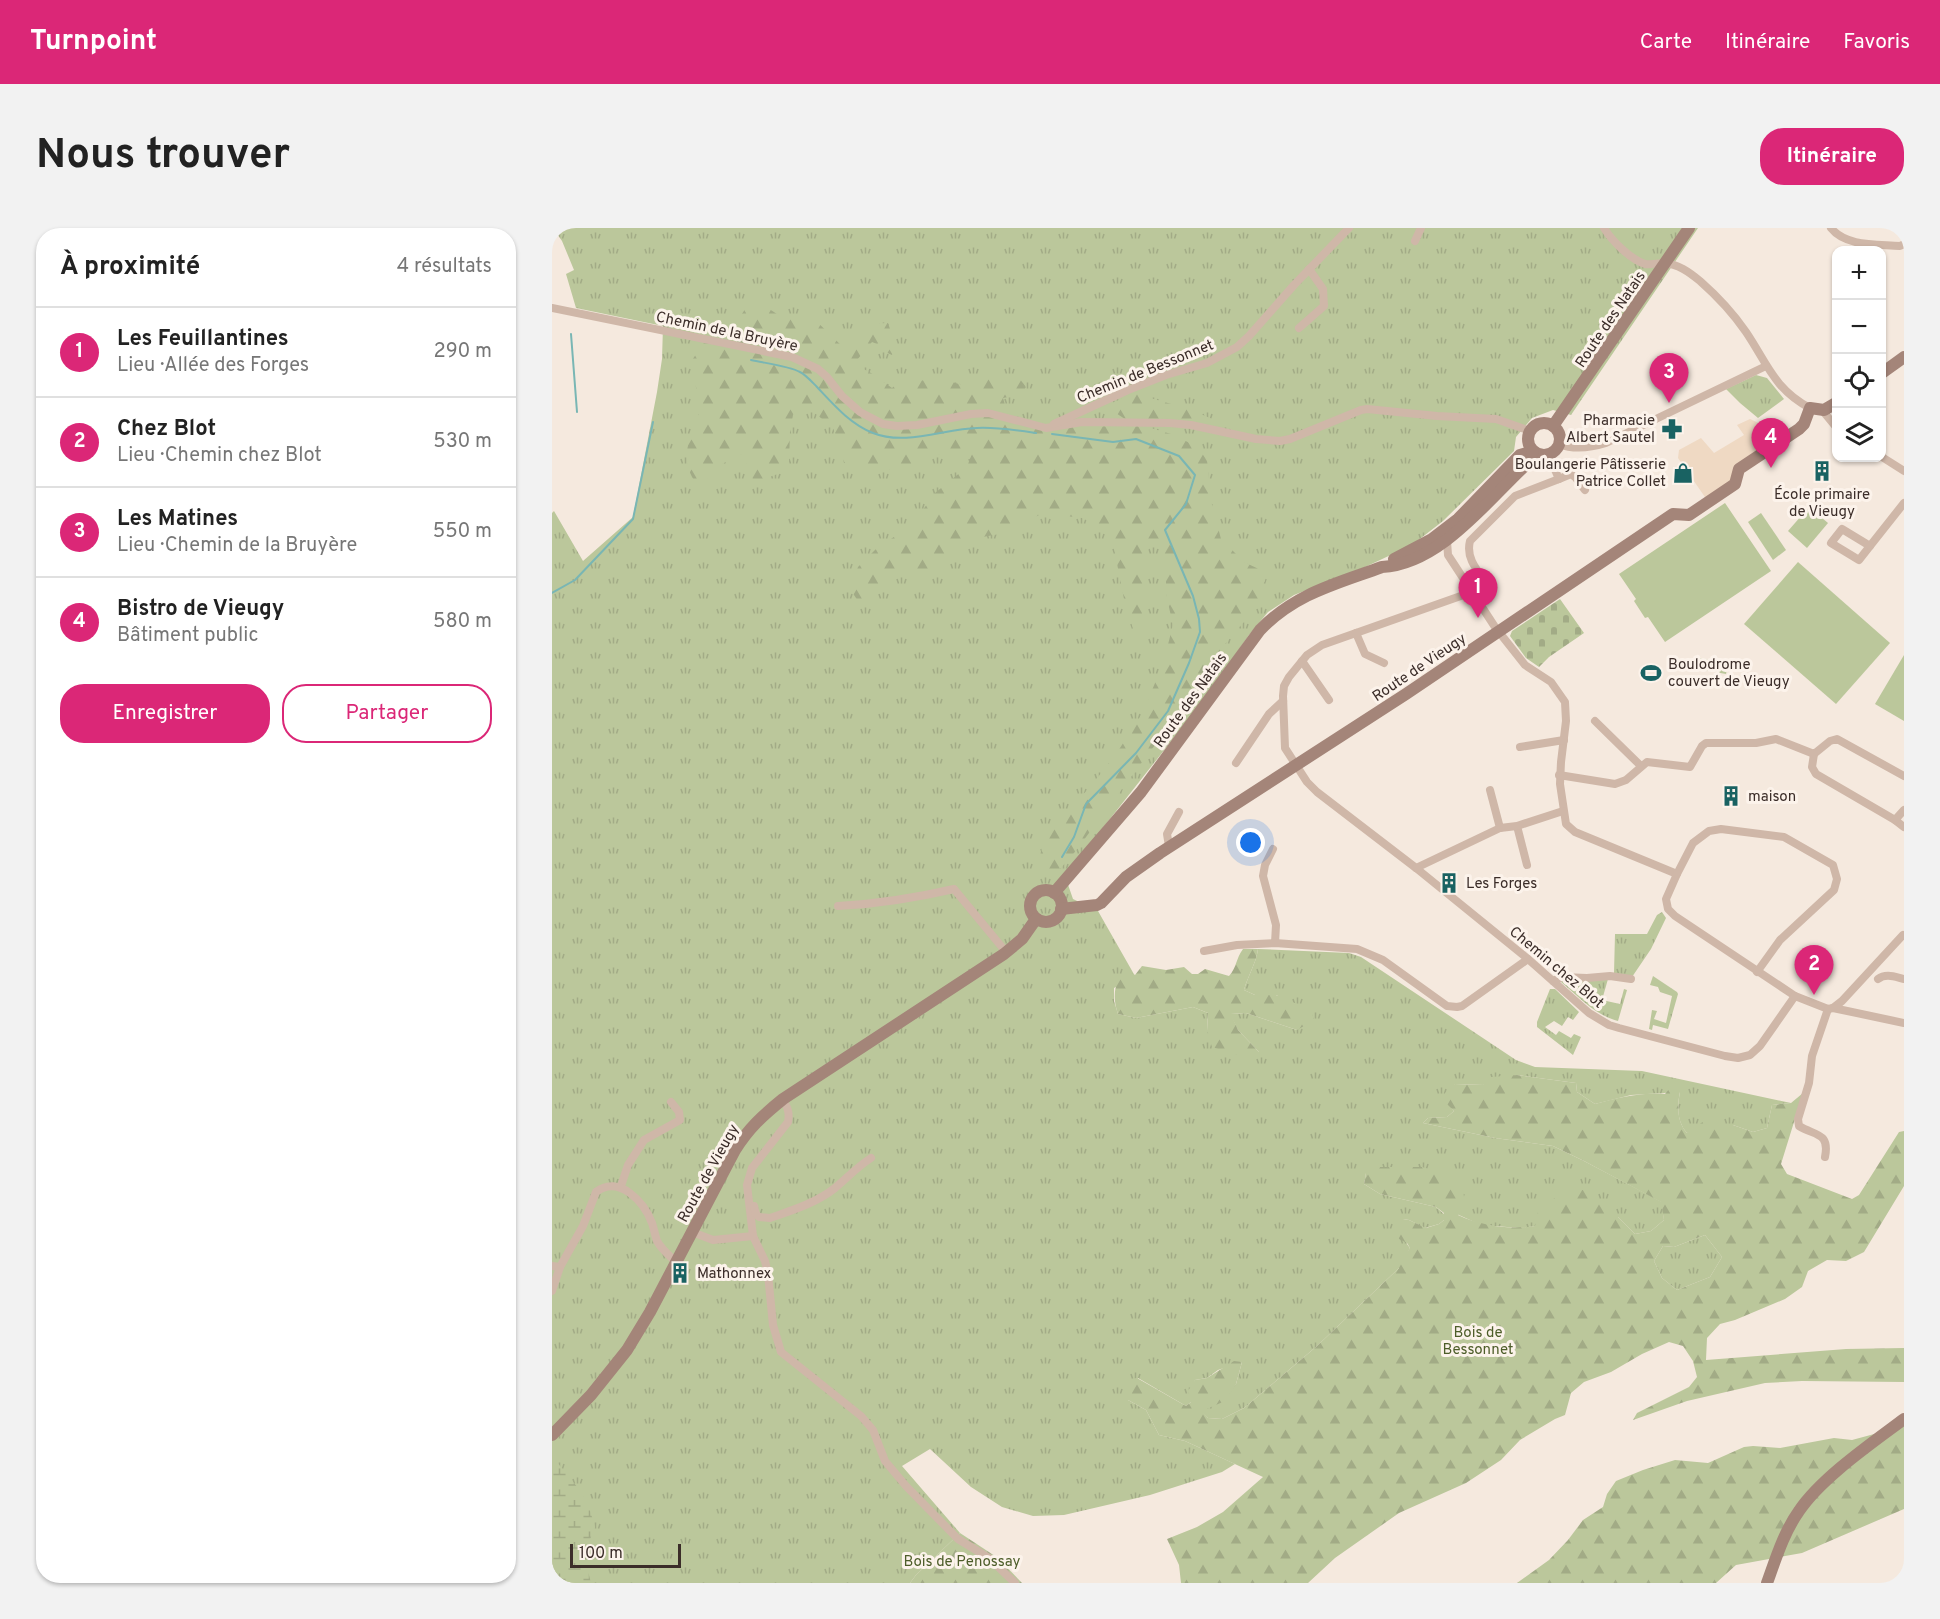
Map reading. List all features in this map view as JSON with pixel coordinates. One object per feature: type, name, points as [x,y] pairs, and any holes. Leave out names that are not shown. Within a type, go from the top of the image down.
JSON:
[{"type":"street","name":"Chemin de Bessonnet","points":[[1046,428],[1128,390],[1166,375],[1207,363],[1237,347],[1250,336],[1349,228]]},
{"type":"street","points":[[1415,241],[1421,228]]},
{"type":"street","points":[[1604,228],[1619,247],[1646,264],[1666,263],[1686,269],[1719,299],[1746,332],[1766,366],[1784,389],[1816,409],[1832,423]]},
{"type":"street","name":"Route des Natais","points":[[1553,426],[1689,228]]},
{"type":"street","points":[[1831,228],[1835,234],[1847,240],[1900,246],[1904,244]]},
{"type":"street","points":[[1299,328],[1324,306],[1323,289],[1309,269]]},
{"type":"street","name":"Chemin de la Bruyère","points":[[552,308],[717,341],[804,362],[827,377],[842,396],[860,412],[884,424],[897,426],[917,425],[971,414],[988,413],[1046,428],[1082,423],[1170,423],[1191,425],[1256,439],[1280,441],[1290,440],[1367,409],[1496,419],[1530,431]]},
{"type":"street","points":[[1886,370],[1904,357]]},
{"type":"street","points":[[1559,479],[1552,463],[1555,449],[1559,434],[1553,426],[1538,424],[1530,431],[1528,442],[1533,451],[1539,454],[1555,449],[1567,447],[1586,447],[1606,443],[1766,366]]},
{"type":"street","name":"Route de Vieugy","points":[[552,1435],[591,1395],[627,1350],[735,1150],[759,1118],[783,1099],[1006,952],[1022,939],[1036,919],[1051,921],[1056,918],[1061,909],[1097,905],[1126,877],[1169,846],[1296,767],[1673,514],[1689,515],[1735,484],[1739,469],[1804,424],[1816,409],[1828,409],[1832,406]]},
{"type":"street","name":"Route des Natais","points":[[1382,567],[1389,561],[1432,539],[1458,519],[1520,455],[1533,451]]},
{"type":"street","name":"Route des Natais","points":[[1054,893],[1141,792],[1260,630],[1275,615],[1292,603],[1318,590],[1382,567],[1392,567],[1415,559],[1447,541],[1530,461],[1533,451]]},
{"type":"street","points":[[1886,460],[1904,471]]},
{"type":"street","points":[[1490,588],[1470,560],[1468,549],[1470,541],[1515,496],[1571,474],[1585,490]]},
{"type":"street","points":[[1870,546],[1904,503]]},
{"type":"street","points":[[1458,519],[1447,541],[1450,560],[1499,632],[1525,665],[1551,682],[1561,695],[1566,710],[1560,776],[1566,824],[1575,832],[1677,874]]},
{"type":"street","points":[[1415,559],[1436,555],[1450,560]]},
{"type":"street","points":[[1236,763],[1269,714],[1282,701],[1286,681],[1302,660],[1315,649],[1472,592]]},
{"type":"street","points":[[1356,633],[1365,654],[1384,663]]},
{"type":"street","points":[[1302,660],[1329,700]]},
{"type":"street","name":"Chemin chez Blot","points":[[1282,701],[1284,744],[1307,782],[1528,959],[1589,1014],[1609,1025],[1731,1057],[1744,1056],[1756,1050],[1795,996]]},
{"type":"street","points":[[1595,721],[1641,766]]},
{"type":"street","points":[[1560,776],[1615,784],[1626,780],[1641,766],[1651,762],[1690,767],[1702,746],[1709,743],[1756,743],[1776,739],[1814,754]]},
{"type":"street","points":[[1904,776],[1837,739],[1830,741],[1814,754],[1811,762],[1816,774],[1896,820],[1904,827]]},
{"type":"street","points":[[1520,747],[1564,740]]},
{"type":"street","points":[[1490,790],[1500,828]]},
{"type":"street","points":[[1896,820],[1904,810]]},
{"type":"street","points":[[1416,868],[1500,828],[1516,826],[1563,811]]},
{"type":"street","points":[[1169,846],[1167,834],[1179,812]]},
{"type":"street","points":[[1516,826],[1527,865]]},
{"type":"street","points":[[1757,972],[1780,940],[1834,890],[1837,879],[1833,865],[1784,837],[1721,829],[1709,831],[1693,843],[1677,874],[1666,899],[1671,913],[1757,972],[1795,996],[1830,1009],[1904,1023]]},
{"type":"street","points":[[1273,849],[1265,864],[1263,876],[1275,920],[1275,943]]},
{"type":"street","points":[[838,906],[877,904],[954,889],[1006,952]]},
{"type":"street","points":[[1036,919],[1030,910],[1032,898],[1042,891],[1054,893],[1061,902],[1061,909]]},
{"type":"street","points":[[1825,1157],[1826,1144],[1823,1138],[1820,1134],[1799,1126],[1798,1119],[1809,1083],[1812,1056],[1830,1009],[1842,1001],[1903,935]]},
{"type":"street","points":[[1204,951],[1237,945],[1275,943],[1357,950],[1383,960],[1447,1006],[1457,1007],[1462,1006],[1528,959]]},
{"type":"street","points":[[1878,979],[1882,975],[1887,975],[1904,979]]},
{"type":"street","points":[[1553,981],[1562,977],[1610,976],[1631,979]]},
{"type":"street","points":[[783,1099],[789,1115],[788,1122],[752,1168],[747,1185],[753,1236],[765,1261],[773,1325],[781,1352],[861,1416],[873,1431],[885,1461],[906,1486],[958,1539],[989,1558],[1015,1583]]},
{"type":"street","points":[[621,1186],[628,1165],[644,1140],[680,1120],[679,1112],[671,1102]]},
{"type":"street","points":[[749,1176],[756,1214],[759,1218],[771,1218],[810,1204],[834,1189],[861,1164],[871,1158]]},
{"type":"street","points":[[552,1291],[556,1267],[584,1226],[596,1192],[604,1187],[621,1186],[633,1196],[651,1220],[656,1239],[676,1262]]},
{"type":"street","points":[[692,1232],[713,1240],[753,1236]]},
{"type":"street","points":[[1767,1583],[1785,1536],[1806,1500],[1828,1478],[1904,1419]]},
{"type":"green space","points":[[553,228],[1698,228],[1571,415],[1553,410],[1532,418],[1516,437],[1514,451],[1443,521],[1412,545],[1363,568],[1294,595],[1268,612],[1202,702],[1065,876],[1073,899],[1098,911],[1135,976],[1114,988],[1114,1001],[1118,1014],[1136,1018],[1193,1007],[1208,1013],[1207,1031],[1259,1052],[1238,1030],[1230,1014],[1246,1013],[1297,1030],[1277,995],[1255,995],[1244,990],[1258,949],[1349,953],[1361,957],[1516,1060],[1535,1067],[1642,1071],[1791,1103],[1772,1105],[1767,1128],[1753,1132],[1733,1125],[1687,1133],[1681,1124],[1679,1114],[1680,1092],[1631,1095],[1595,1104],[1577,1092],[1576,1083],[1517,1075],[1483,1085],[1455,1084],[1449,1105],[1454,1111],[1447,1117],[1428,1118],[1423,1123],[1495,1138],[1553,1146],[1662,1202],[1664,1220],[1651,1231],[1635,1234],[1618,1217],[1520,1228],[1481,1225],[1366,1173],[1364,1184],[1380,1194],[1436,1207],[1444,1214],[1444,1220],[1425,1228],[1403,1219],[1407,1244],[1410,1248],[1399,1268],[1317,1346],[1244,1408],[1222,1419],[1208,1418],[1201,1411],[1236,1384],[1242,1362],[1218,1370],[1207,1378],[1195,1380],[1191,1402],[1186,1406],[1138,1378],[1128,1400],[1146,1410],[1159,1435],[1185,1441],[1235,1464],[1222,1472],[1150,1495],[1064,1515],[1033,1516],[1002,1507],[971,1487],[930,1449],[902,1466],[960,1533],[910,1583],[552,1583],[552,513],[554,511],[583,561],[633,517],[657,392],[662,359],[663,326],[576,308],[566,274],[574,270],[562,241]]},
{"type":"green space","points":[[760,302],[783,317],[793,318],[809,314],[846,350],[869,328],[888,323],[896,347],[892,355],[872,342],[857,360],[858,366],[892,388],[899,382],[928,380],[944,376],[955,383],[968,386],[985,378],[1019,378],[1026,387],[1018,395],[1003,398],[1005,405],[1030,427],[1144,426],[1171,434],[1194,445],[1207,459],[1211,501],[1221,539],[1244,562],[1267,573],[1259,604],[1225,644],[1182,709],[1060,869],[1040,875],[1040,856],[1044,839],[1118,751],[1142,714],[1163,664],[1173,625],[1166,594],[1166,565],[1160,549],[1152,542],[1148,549],[1143,586],[1141,634],[1134,632],[1124,599],[1113,543],[1104,529],[1082,518],[1043,513],[1005,533],[977,538],[956,547],[937,560],[929,573],[903,574],[881,587],[862,607],[850,589],[858,567],[877,548],[915,521],[935,493],[967,467],[975,445],[929,457],[916,466],[901,470],[876,469],[844,463],[833,428],[810,409],[799,405],[793,415],[790,431],[789,463],[783,472],[756,482],[749,475],[745,457],[741,454],[722,464],[713,477],[696,483],[687,463],[687,449],[700,403],[690,363],[706,340],[732,328],[746,308]]},
{"type":"green space","points":[[1756,375],[1767,378],[1784,399],[1758,418],[1726,389]]},
{"type":"green space","points":[[1137,392],[1192,410],[1221,423],[1181,427],[1125,419],[1105,406]]},
{"type":"green space","points":[[1725,503],[1771,571],[1665,642],[1648,617],[1645,618],[1634,601],[1636,599],[1619,574]]},
{"type":"green space","points":[[1809,507],[1828,523],[1807,548],[1788,531]]},
{"type":"green space","points":[[1761,513],[1786,550],[1773,560],[1748,522]]},
{"type":"green space","points":[[1798,562],[1890,643],[1836,704],[1744,624]]},
{"type":"green space","points":[[1560,599],[1584,633],[1549,657],[1539,667],[1526,658],[1510,636],[1512,631]]},
{"type":"green space","points":[[1904,655],[1904,721],[1875,704]]},
{"type":"green space","points":[[1695,657],[1728,663],[1726,674],[1693,668]]},
{"type":"green space","points":[[1662,912],[1666,918],[1651,949],[1632,977],[1614,973],[1615,934],[1647,934],[1657,915]]},
{"type":"green space","points":[[1243,949],[1258,949],[1244,990],[1255,995],[1276,995],[1311,1010],[1314,1020],[1297,1030],[1246,1013],[1231,1014],[1238,1030],[1259,1052],[1255,1061],[1212,1047],[1207,1031],[1208,1013],[1193,1007],[1136,1018],[1118,1014],[1115,999],[1116,986],[1119,976],[1128,971],[1135,975],[1142,966],[1166,970],[1184,967],[1192,974],[1198,974],[1205,969],[1229,976]]},
{"type":"green space","points":[[1653,976],[1678,994],[1668,1029],[1653,1025],[1652,1030],[1649,1029],[1652,1010],[1657,1011],[1654,1019],[1666,1023],[1672,996],[1650,985]]},
{"type":"green space","points":[[1608,979],[1602,1000],[1620,1004],[1624,989],[1627,990],[1618,1021],[1595,1010],[1561,982],[1562,980]]},
{"type":"green space","points":[[1550,989],[1555,989],[1579,1012],[1573,1020],[1568,1017],[1562,1026],[1554,1021],[1545,1027],[1556,1035],[1559,1031],[1571,1038],[1574,1034],[1581,1037],[1573,1055],[1537,1027]]},
{"type":"green space","name":"Bois de Bessonnet","points":[[1517,1075],[1576,1083],[1577,1092],[1595,1104],[1638,1095],[1665,1094],[1670,1088],[1680,1092],[1679,1114],[1681,1124],[1687,1133],[1704,1121],[1733,1125],[1753,1132],[1767,1128],[1772,1105],[1791,1103],[1803,1093],[1781,1164],[1787,1174],[1852,1199],[1859,1195],[1899,1132],[1904,1131],[1904,1186],[1864,1252],[1846,1261],[1827,1260],[1808,1271],[1802,1287],[1785,1299],[1720,1324],[1707,1338],[1706,1360],[1846,1349],[1904,1348],[1904,1382],[1765,1383],[1687,1401],[1633,1420],[1637,1413],[1689,1387],[1697,1377],[1693,1361],[1683,1346],[1669,1342],[1611,1372],[1584,1382],[1571,1393],[1565,1415],[1520,1440],[1501,1460],[1466,1483],[1399,1513],[1335,1558],[1308,1583],[1181,1583],[1179,1565],[1167,1539],[1197,1527],[1223,1512],[1263,1477],[1185,1441],[1159,1435],[1146,1410],[1128,1400],[1126,1381],[1137,1378],[1186,1406],[1191,1402],[1188,1391],[1195,1380],[1207,1378],[1234,1361],[1242,1362],[1236,1384],[1225,1401],[1202,1411],[1208,1418],[1222,1419],[1244,1408],[1317,1346],[1399,1268],[1399,1263],[1410,1248],[1407,1243],[1399,1239],[1397,1223],[1403,1219],[1409,1220],[1426,1228],[1444,1220],[1444,1213],[1436,1207],[1380,1194],[1364,1184],[1366,1173],[1372,1167],[1422,1167],[1452,1176],[1463,1189],[1465,1205],[1458,1215],[1486,1224],[1515,1228],[1535,1226],[1538,1212],[1564,1190],[1584,1190],[1635,1234],[1651,1231],[1664,1220],[1661,1202],[1553,1146],[1495,1138],[1423,1123],[1428,1118],[1447,1117],[1454,1111],[1446,1103],[1445,1093],[1455,1084],[1483,1085],[1491,1077]],"holes":[[[1705,1235],[1722,1257],[1710,1277],[1677,1290],[1662,1278],[1654,1261],[1663,1246],[1674,1247]]]},
{"type":"green space","points":[[1705,1235],[1722,1257],[1710,1277],[1677,1290],[1662,1278],[1654,1261],[1663,1246],[1674,1247]]},
{"type":"green space","points":[[1904,1424],[1904,1509],[1802,1553],[1736,1565],[1716,1583],[1517,1583],[1549,1560],[1583,1520],[1603,1507],[1607,1494],[1616,1481],[1675,1460],[1708,1463],[1744,1447],[1780,1448],[1834,1438],[1852,1440]]},
{"type":"green space","points":[[552,1456],[588,1504],[595,1527],[588,1544],[588,1571],[591,1583],[552,1583]]},
{"type":"green space","name":"Bois de Penossay","points":[[960,1533],[998,1558],[1022,1583],[910,1583]]},
{"type":"shaded area","points":[[1750,419],[1763,425],[1774,442],[1733,481],[1707,500],[1678,458],[1679,450],[1701,438],[1714,453],[1744,435],[1737,425]]},
{"type":"waterway","points":[[571,334],[577,412]]},
{"type":"waterway","points":[[751,360],[800,372],[849,419],[885,437],[925,436],[984,428],[1036,433]]},
{"type":"waterway","points":[[552,593],[575,580],[633,519],[653,422]]},
{"type":"waterway","points":[[1052,434],[1113,442],[1136,439],[1179,456],[1195,475],[1186,504],[1165,530],[1193,596],[1200,632],[1168,711],[1136,753],[1086,804],[1074,837],[1062,857]]},
{"type":"place","name":"Les Matines","points":[[1669,403]]},
{"type":"place","name":"Pharmacie Albert Sautel","points":[[1672,429]]},
{"type":"place","name":"Bistro de Vieugy","points":[[1771,468]]},
{"type":"place","name":"École primaire de Vieugy","points":[[1822,471]]},
{"type":"place","name":"Boulangerie Pâtisserie Patrice Collet","points":[[1683,473]]},
{"type":"place","name":"Les Feuillantines","points":[[1478,618]]},
{"type":"place","name":"Boulodrome couvert de Vieugy","points":[[1651,673]]},
{"type":"place","name":"maison","points":[[1731,796]]},
{"type":"place","name":"Les Forges","points":[[1449,883]]},
{"type":"place","name":"Chez Blot","points":[[1814,995]]},
{"type":"place","name":"Mathonnex","points":[[680,1273]]}]
